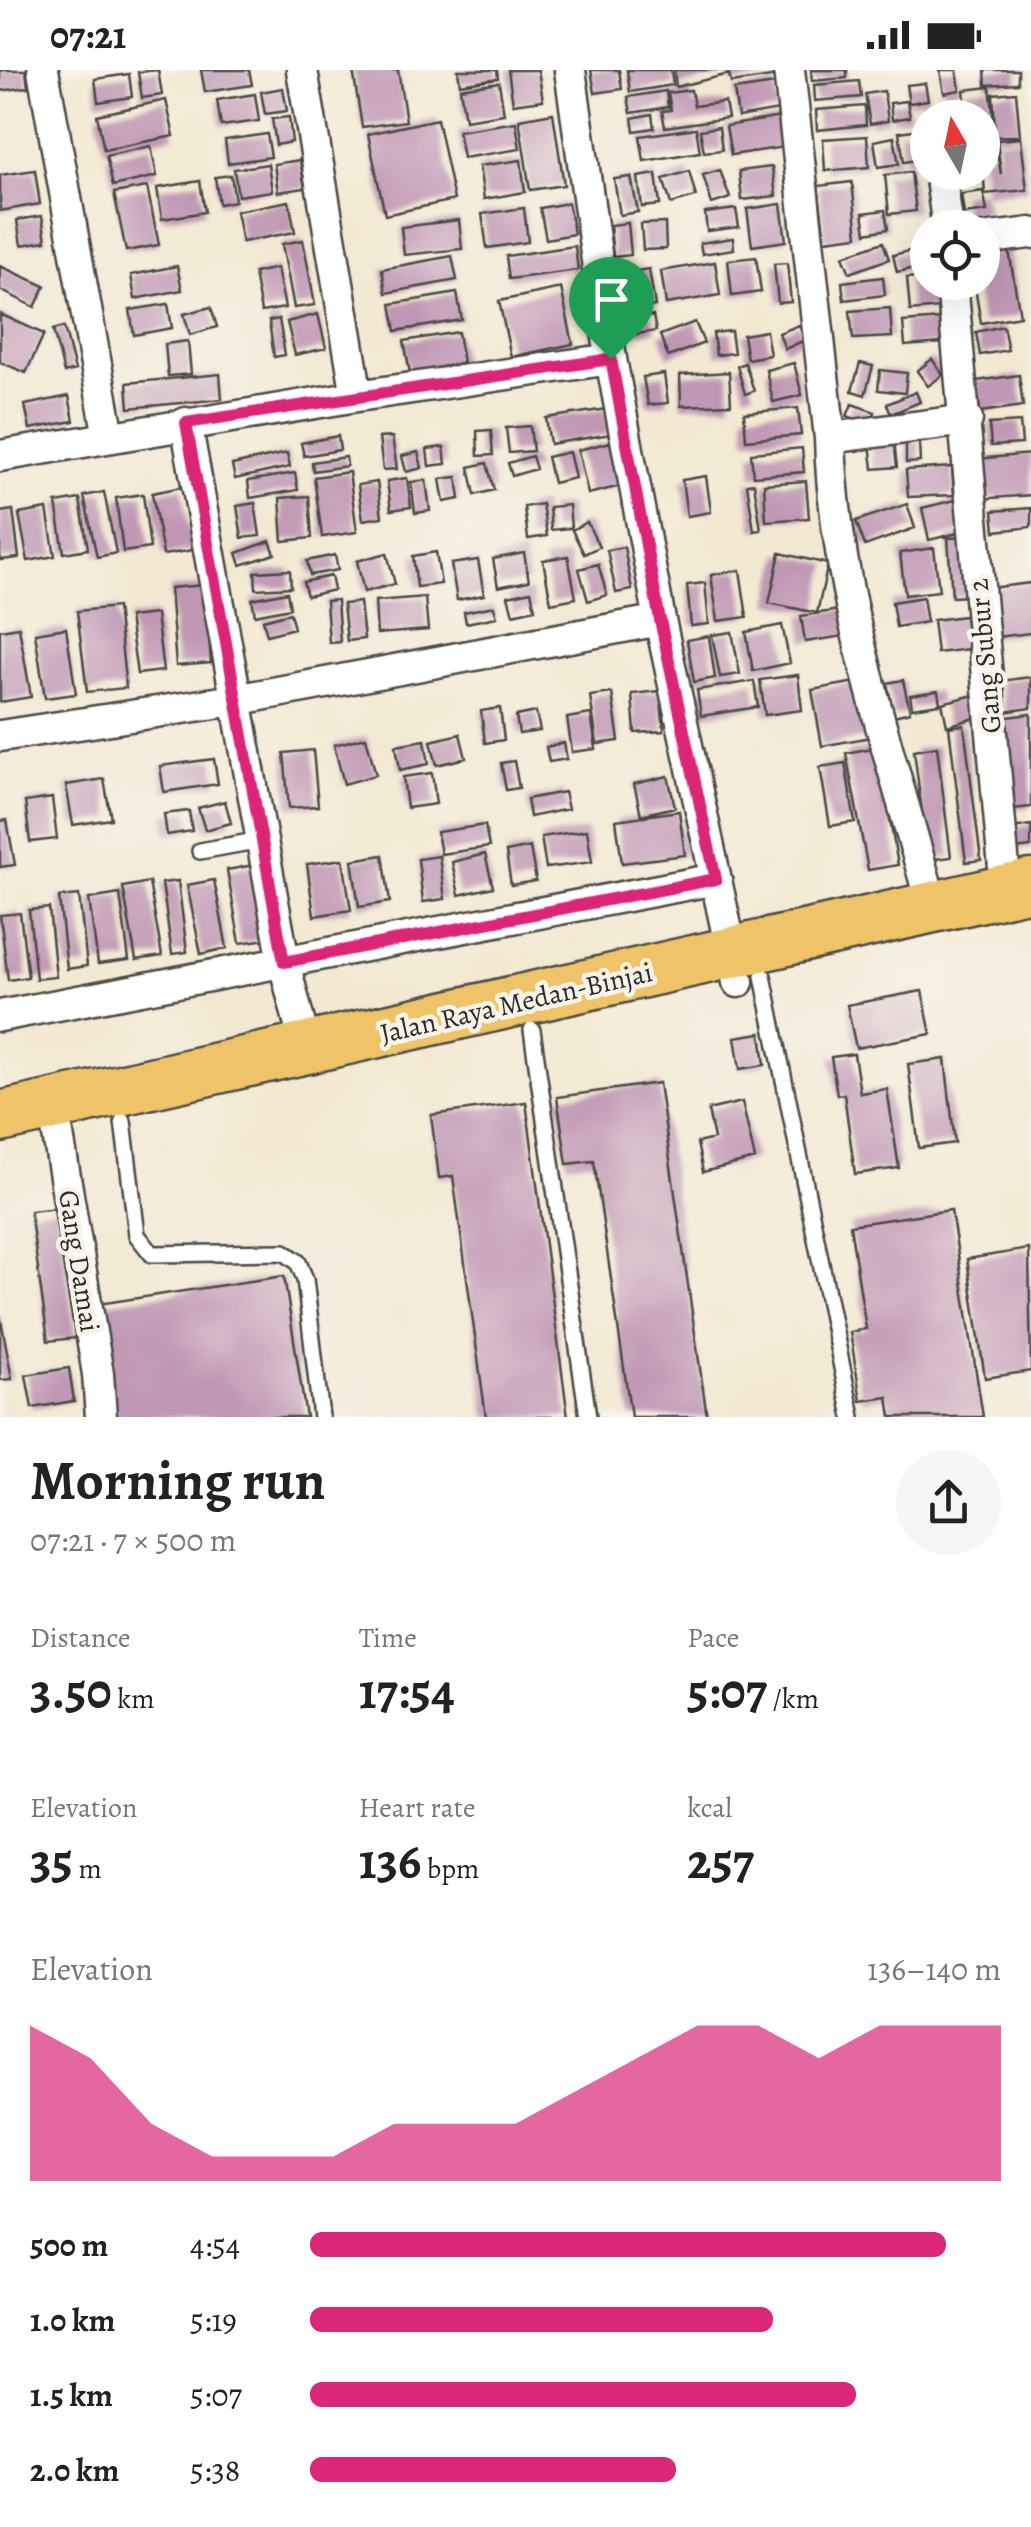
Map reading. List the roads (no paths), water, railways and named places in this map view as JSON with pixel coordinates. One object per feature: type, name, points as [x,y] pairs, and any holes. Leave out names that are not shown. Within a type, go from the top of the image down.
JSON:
[{"type":"highway","name":"Jalan Raya Medan-Binjai","points":[[0,1148],[56,1121],[306,1049],[744,970],[933,910],[1022,897]]},
{"type":"highway","name":"Jalan Raya Medan-Binjai","points":[[0,1117],[123,1121],[532,1030],[1022,897]]},
{"type":"street","points":[[43,70],[108,437]]},
{"type":"street","points":[[302,70],[356,396]]},
{"type":"street","points":[[570,70],[611,359],[660,620],[716,879],[744,970]]},
{"type":"street","points":[[789,70],[830,438],[831,488],[854,614],[933,910]]},
{"type":"street","points":[[1000,236],[1031,232]]},
{"type":"street","name":"Gang Subur 2","points":[[954,300],[1022,897]]},
{"type":"street","points":[[0,456],[356,396],[611,359]]},
{"type":"street","points":[[830,438],[967,420]]},
{"type":"street","points":[[186,423],[284,962],[306,1049]]},
{"type":"street","points":[[0,736],[235,700],[660,620]]},
{"type":"street","points":[[0,1016],[716,879]]},
{"type":"street","name":"Gang Damai","points":[[56,1121],[97,1364],[101,1417]]},
{"type":"lane","points":[[200,851],[261,840]]},
{"type":"lane","points":[[744,970],[852,1417]]},
{"type":"lane","points":[[532,1030],[588,1417]]},
{"type":"lane","points":[[123,1121],[137,1235],[152,1254],[284,1252],[298,1262],[305,1278],[322,1417]]}]
